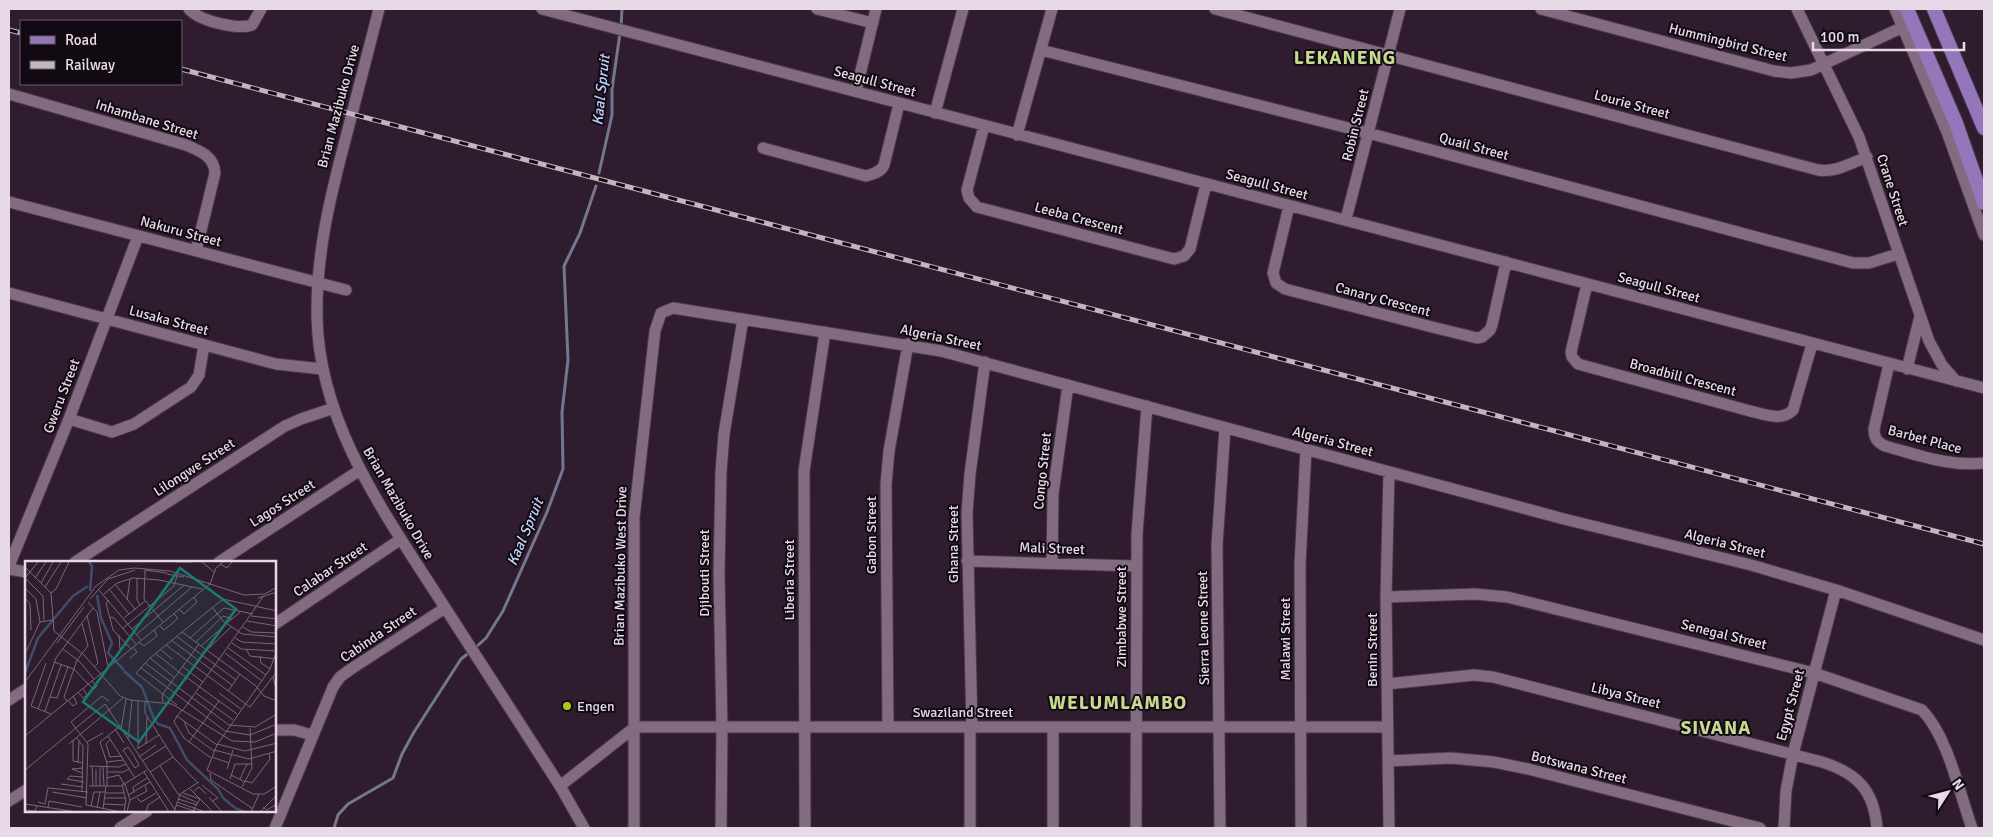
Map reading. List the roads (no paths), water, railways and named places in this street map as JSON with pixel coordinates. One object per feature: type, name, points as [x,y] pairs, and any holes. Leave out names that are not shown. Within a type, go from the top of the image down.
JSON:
[{"type":"main road","points":[[1907,9],[1956,123],[1984,203]]},
{"type":"main road","points":[[1934,9],[1984,128]]},
{"type":"street","points":[[189,9],[199,17],[238,27],[252,25],[261,9]]},
{"type":"street","name":"Brian Mazibuko Drive","points":[[379,9],[325,220],[317,282],[317,318],[322,369],[334,408],[360,470],[401,539],[560,786],[584,828]]},
{"type":"street","name":"Seagull Street","points":[[542,9],[1984,388]]},
{"type":"street","points":[[817,9],[872,23]]},
{"type":"street","points":[[856,91],[876,9]]},
{"type":"street","points":[[935,113],[963,9]]},
{"type":"street","points":[[1017,135],[1052,9]]},
{"type":"street","name":"Lourie Street","points":[[1215,9],[1818,170],[1830,171],[1867,157]]},
{"type":"street","name":"Robin Street","points":[[1346,220],[1400,9]]},
{"type":"street","name":"Hummingbird Street","points":[[1541,9],[1774,71],[1802,72],[1903,27]]},
{"type":"street","name":"Crane Street","points":[[1797,9],[1825,63],[1867,157],[1898,254],[1936,356],[1946,371],[1956,380]]},
{"type":"street","points":[[1895,9],[1951,142],[1984,235]]},
{"type":"street","name":"Quail Street","points":[[1041,50],[1368,133],[1853,263],[1869,263],[1898,254]]},
{"type":"street","name":"Inhambane Street","points":[[9,94],[186,145],[204,153],[214,166],[215,173],[196,251]]},
{"type":"street","points":[[763,148],[866,176],[874,174],[883,168],[899,104]]},
{"type":"street","name":"Leeba Crescent","points":[[984,126],[968,190],[969,198],[977,206],[1174,259],[1184,256],[1190,249],[1206,184]]},
{"type":"street","name":"Nakuru Street","points":[[9,202],[346,290]]},
{"type":"street","name":"Canary Crescent","points":[[1289,206],[1273,273],[1276,283],[1285,288],[1432,327],[1477,338],[1486,335],[1492,325],[1506,262]]},
{"type":"street","name":"Gweru Street","points":[[9,567],[69,419],[138,236]]},
{"type":"street","name":"Broadbill Crescent","points":[[1587,284],[1571,352],[1575,361],[1582,366],[1779,418],[1793,410],[1812,344]]},
{"type":"street","name":"Lusaka Street","points":[[9,293],[276,364],[322,369]]},
{"type":"street","name":"Algeria Street","points":[[666,309],[678,308],[744,320],[908,344],[985,362],[1564,519],[1751,565],[1836,590],[1984,640]]},
{"type":"street","name":"Brian Mazibuko West Drive","points":[[634,828],[633,561],[635,495],[655,331],[661,312],[666,309]]},
{"type":"street","points":[[1907,369],[1920,316]]},
{"type":"street","name":"Djibouti Street","points":[[721,828],[722,728],[719,573],[721,472],[724,434],[744,320]]},
{"type":"street","name":"Liberia Street","points":[[805,828],[804,471],[825,332]]},
{"type":"street","name":"Gabon Street","points":[[888,727],[886,484],[889,451],[908,344]]},
{"type":"street","points":[[69,419],[112,432],[134,424],[191,387],[199,375],[204,345]]},
{"type":"street","name":"Ghana Street","points":[[970,828],[971,728],[967,561],[968,491],[985,362]]},
{"type":"street","name":"Barbet Place","points":[[1888,364],[1874,429],[1874,436],[1877,441],[1885,446],[1946,462],[1959,464],[1984,463]]},
{"type":"street","name":"Congo Street","points":[[1052,562],[1053,494],[1068,384]]},
{"type":"street","name":"Zimbabwe Street","points":[[1136,828],[1136,566],[1139,488],[1147,406]]},
{"type":"street","name":"Lilongwe Street","points":[[77,561],[285,426],[334,408]]},
{"type":"street","name":"Sierra Leone Street","points":[[1220,828],[1218,535],[1226,428]]},
{"type":"street","name":"Malawi Street","points":[[1301,828],[1300,565],[1306,449]]},
{"type":"street","name":"Lagos Street","points":[[221,561],[360,470]]},
{"type":"street","name":"Benin Street","points":[[1388,472],[1386,597],[1389,828]]},
{"type":"street","points":[[9,530],[21,534]]},
{"type":"street","name":"Calabar Street","points":[[276,623],[401,539]]},
{"type":"street","name":"Mali Street","points":[[967,561],[1052,562],[1136,566]]},
{"type":"street","points":[[9,567],[25,572]]},
{"type":"street","name":"Egypt Street","points":[[1784,828],[1786,791],[1793,754],[1836,590]]},
{"type":"street","name":"Senegal Street","points":[[1386,597],[1475,594],[1507,597],[1814,673],[1922,710],[1930,718],[1940,736],[1972,828]]},
{"type":"street","name":"Cabinda Street","points":[[275,828],[326,699],[340,677],[445,608]]},
{"type":"street","name":"Libya Street","points":[[1387,684],[1485,676],[1835,766],[1854,776],[1864,788],[1870,800],[1877,828]]},
{"type":"street","points":[[9,700],[25,690]]},
{"type":"street","points":[[560,786],[635,727]]},
{"type":"street","name":"Swaziland Street","points":[[635,727],[1387,727]]},
{"type":"street","points":[[1053,727],[1053,828]]},
{"type":"street","points":[[276,730],[294,730],[312,735]]},
{"type":"street","name":"Botswana Street","points":[[1388,761],[1451,758],[1494,762],[1760,828]]},
{"type":"street","points":[[9,801],[25,791]]},
{"type":"street","points":[[120,828],[144,812]]},
{"type":"waterway","name":"Kaal Spruit","points":[[621,27],[622,9]]},
{"type":"waterway","name":"Kaal Spruit","points":[[599,173],[612,115],[612,89],[620,33]]},
{"type":"waterway","name":"Kaal Spruit","points":[[475,648],[486,638],[503,611],[547,512],[563,469],[562,412],[568,360],[564,266],[580,233],[596,186]]},
{"type":"waterway","name":"Kaal Spruit","points":[[334,828],[338,815],[348,804],[393,778],[402,754],[414,732],[461,659],[470,652]]},
{"type":"railway","points":[[9,30],[20,33]]},
{"type":"railway","points":[[182,69],[1984,544]]},
{"type":"place","name":"Engen","points":[[567,706]]},
{"type":"district","name":"LEKANENG","points":[[1345,57]]},
{"type":"district","name":"WELUMLAMBO","points":[[1118,702]]},
{"type":"district","name":"SIVANA","points":[[1716,727]]}]
